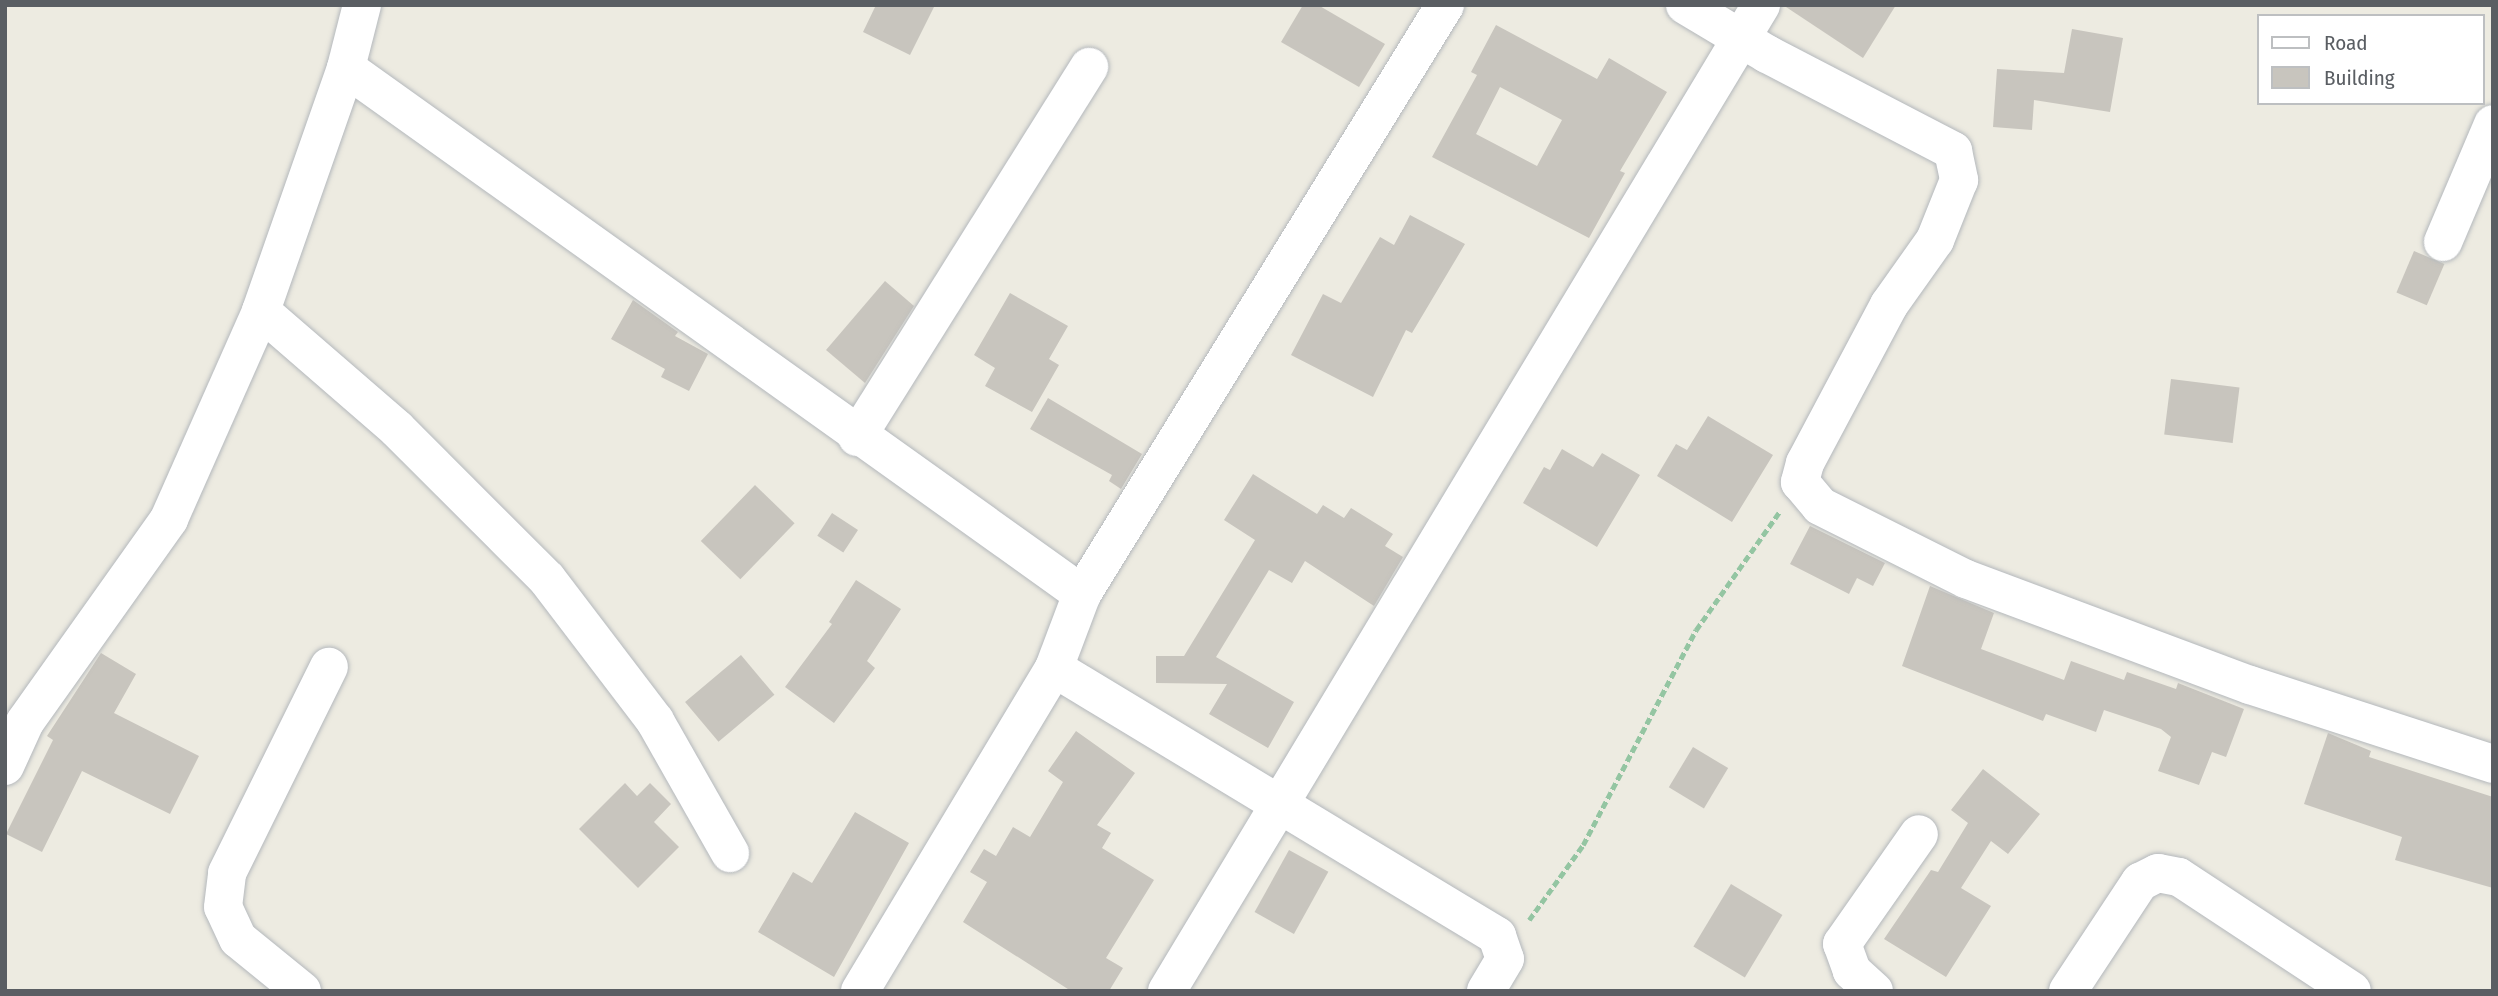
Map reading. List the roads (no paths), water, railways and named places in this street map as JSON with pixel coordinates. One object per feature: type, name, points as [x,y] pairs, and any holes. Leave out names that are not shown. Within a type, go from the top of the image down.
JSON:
[{"type":"street","points":[[5,766],[15,718],[169,519],[261,311],[346,68],[362,5]]},
{"type":"street","points":[[860,991],[1054,668],[1082,594],[1446,5]]},
{"type":"street","points":[[1685,5],[1952,151],[1959,180],[1935,240],[1889,305],[1805,463],[1800,482],[1819,506],[1842,520],[1966,579],[2250,685],[2493,764]]},
{"type":"street","points":[[1167,991],[1276,804],[1508,429],[1761,5]]},
{"type":"street","points":[[857,437],[1089,67]]},
{"type":"street","points":[[346,68],[857,437],[1082,594]]},
{"type":"street","points":[[2442,242],[2493,124]]},
{"type":"street","points":[[261,311],[397,429],[547,579],[655,720],[730,853]]},
{"type":"street","points":[[302,991],[238,939],[223,907],[228,873],[329,667]]},
{"type":"street","points":[[1054,668],[1276,804],[1434,895],[1497,936],[1505,960],[1486,991]]},
{"type":"street","points":[[1874,991],[1852,971],[1842,944],[1919,834]]},
{"type":"street","points":[[2068,991],[2140,883],[2158,873],[2179,877],[2352,991]]}]
